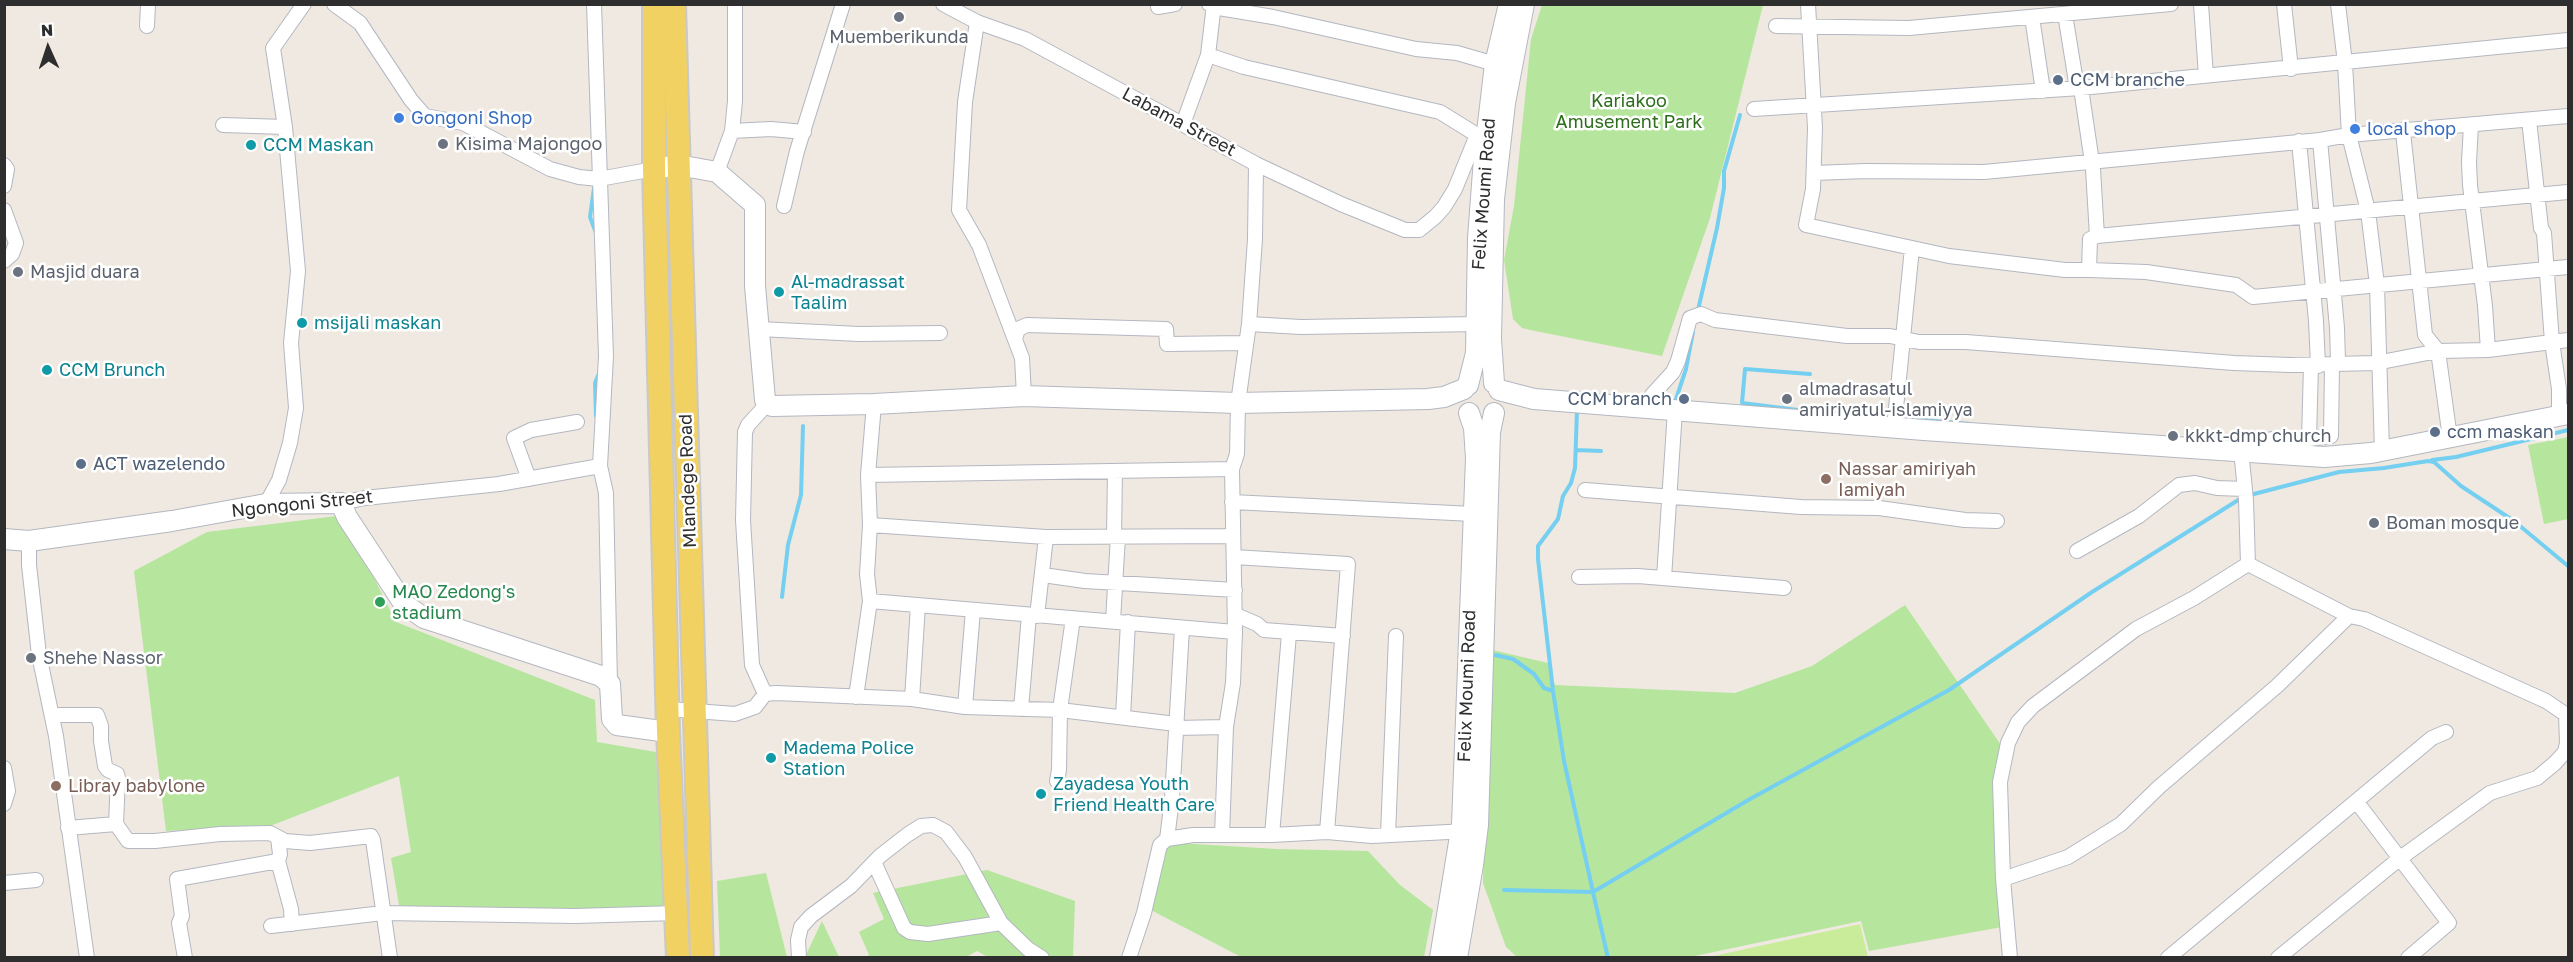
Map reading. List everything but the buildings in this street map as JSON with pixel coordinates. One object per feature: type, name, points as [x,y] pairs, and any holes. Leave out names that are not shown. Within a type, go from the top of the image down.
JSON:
[{"type":"main road","name":"Mlandege Road","points":[[654,4],[654,169],[668,732],[678,957]]},
{"type":"main road","name":"Mlandege Road","points":[[674,4],[702,957]]},
{"type":"main road","points":[[659,361],[684,359]]},
{"type":"main road","points":[[664,542],[690,540]]},
{"type":"main road","points":[[667,635],[693,635]]},
{"type":"main road","points":[[671,814],[698,813]]},
{"type":"street","points":[[147,26],[148,4]]},
{"type":"street","points":[[266,504],[279,480],[290,443],[296,408],[291,343],[298,272],[285,127],[273,48],[304,4]]},
{"type":"street","points":[[334,4],[364,28],[411,100],[425,116],[463,123],[550,169],[579,177],[599,179],[678,165],[717,172],[755,205],[755,286],[767,404]]},
{"type":"street","points":[[594,4],[606,356],[600,466],[606,493],[612,718],[617,725],[668,732]]},
{"type":"street","points":[[717,172],[732,131],[735,101],[735,4]]},
{"type":"street","points":[[784,206],[843,4]]},
{"type":"street","name":"Labama Street","points":[[943,4],[977,22],[1024,39],[1256,164],[1341,204],[1405,230],[1419,230],[1435,217],[1455,189],[1482,136]]},
{"type":"street","points":[[1158,7],[1175,4]]},
{"type":"street","points":[[1808,4],[1814,106],[1814,173],[1806,225],[1949,256],[2053,269],[2146,272],[2236,285],[2253,297],[2568,267]]},
{"type":"street","points":[[1776,26],[1909,28],[2171,4]]},
{"type":"street","points":[[2200,4],[2206,76]]},
{"type":"street","points":[[2284,4],[2291,69]]},
{"type":"street","points":[[2338,4],[2345,63],[2349,135],[2367,211],[2377,285],[2382,451]]},
{"type":"street","points":[[1184,124],[1208,55],[1212,5],[1416,49],[1457,53],[1503,53]]},
{"type":"street","name":"Felix Moumi Road","points":[[1478,578],[1473,514],[1476,458],[1474,428],[1466,399],[1476,353],[1482,136],[1513,5]]},
{"type":"street","points":[[2065,14],[2076,82],[2081,88],[2093,169],[2097,236]]},
{"type":"street","points":[[2032,16],[2043,91]]},
{"type":"street","points":[[977,22],[965,102],[959,210],[979,245],[1023,358],[1024,396]]},
{"type":"street","points":[[1754,110],[2081,88],[2568,40]]},
{"type":"street","name":"Felix Moumi Road","points":[[1456,957],[1473,865],[1469,832],[1478,578],[1490,432],[1497,398],[1491,339],[1494,200],[1505,103],[1503,53]]},
{"type":"street","points":[[1208,55],[1244,67],[1440,112],[1482,136]]},
{"type":"street","points":[[1814,173],[1984,172],[2320,140],[2349,135],[2568,116]]},
{"type":"street","points":[[1466,399],[1478,379],[1497,398],[2324,457],[2382,451],[2564,415],[2552,342],[2544,233],[2541,228],[2529,120]]},
{"type":"street","points":[[223,125],[285,127]]},
{"type":"street","points":[[2471,125],[2469,162],[2488,350]]},
{"type":"street","points":[[732,131],[771,129],[804,132]]},
{"type":"street","points":[[2403,132],[2425,335],[2438,351],[2450,438]]},
{"type":"street","points":[[2320,140],[2338,361],[2320,366]]},
{"type":"street","points":[[2241,450],[2253,443],[2272,439],[2309,439],[2331,436],[2320,366],[2299,141]]},
{"type":"street","points":[[1222,835],[1226,727],[1233,683],[1236,615],[1232,469],[1237,454],[1238,403],[1249,324],[1255,238],[1256,164]]},
{"type":"street","points":[[4,165],[6,169],[4,186]]},
{"type":"street","points":[[2089,270],[2090,239],[2097,236],[2473,199],[2568,192]]},
{"type":"street","points":[[4,210],[16,243],[12,254],[4,261]]},
{"type":"street","points":[[1894,428],[1912,248]]},
{"type":"street","points":[[1648,408],[1652,394],[1673,372],[1690,318],[1698,314],[1709,320],[1847,336],[1919,342],[1966,342],[2234,363],[2320,366],[2376,363],[2438,351],[2488,350],[2568,340]]},
{"type":"street","points":[[1249,324],[1312,327],[1477,324]]},
{"type":"street","points":[[1015,339],[1018,329],[1028,325],[1166,329],[1167,344],[1245,343]]},
{"type":"street","points":[[759,329],[859,334],[940,333]]},
{"type":"street","points":[[2309,439],[2320,366]]},
{"type":"street","points":[[767,404],[802,407],[1024,396],[1238,403],[1444,397],[1466,399],[1479,417],[1497,398]]},
{"type":"street","points":[[765,694],[752,665],[743,520],[745,432],[748,425],[767,404]]},
{"type":"street","points":[[856,697],[870,602],[867,574],[870,525],[868,475],[873,404]]},
{"type":"street","points":[[1664,578],[1675,410]]},
{"type":"street","points":[[529,479],[514,438],[531,430],[577,422]]},
{"type":"street","points":[[2241,450],[2246,494],[2248,564]]},
{"type":"street","name":"Ngongoni Street","points":[[4,539],[29,541],[172,521],[266,504],[341,502],[529,479],[600,466]]},
{"type":"street","points":[[868,475],[1232,469]]},
{"type":"street","points":[[1113,621],[1116,536],[1115,471]]},
{"type":"street","points":[[2077,551],[2139,516],[2179,485],[2195,483],[2246,494]]},
{"type":"street","points":[[1585,490],[1800,507],[1879,508],[1965,520],[1997,521]]},
{"type":"street","points":[[341,502],[346,517],[404,604],[424,618],[601,676],[610,684]]},
{"type":"street","points":[[1232,502],[1473,514]]},
{"type":"street","points":[[870,525],[1046,537],[1233,536]]},
{"type":"street","points":[[1021,709],[1033,615],[1043,575],[1046,537]]},
{"type":"street","points":[[29,541],[29,565],[39,655],[52,715],[87,957]]},
{"type":"street","points":[[1234,557],[1348,564],[1328,832]]},
{"type":"street","points":[[2248,564],[2349,616],[2364,619],[2546,700],[2567,715],[2565,752],[2537,778],[2490,793],[2399,859],[2278,957]]},
{"type":"street","points":[[2010,957],[2003,879],[2000,782],[2008,743],[2018,722],[2033,706],[2136,629],[2194,598],[2248,564]]},
{"type":"street","points":[[1043,575],[1235,590]]},
{"type":"street","points":[[1579,577],[1664,578],[1784,588]]},
{"type":"street","points":[[870,602],[1235,632]]},
{"type":"street","points":[[912,699],[918,605]]},
{"type":"street","points":[[965,707],[974,610]]},
{"type":"street","points":[[1236,615],[1257,624],[1264,630],[1289,634],[1343,636]]},
{"type":"street","points":[[2003,879],[2068,857],[2121,824],[2159,787],[2277,686],[2349,616]]},
{"type":"street","points":[[1057,781],[1060,710],[1074,618]]},
{"type":"street","points":[[1123,717],[1128,622]]},
{"type":"street","points":[[1167,839],[1172,799],[1182,628]]},
{"type":"street","points":[[1272,836],[1289,634]]},
{"type":"street","points":[[1388,835],[1396,636]]},
{"type":"street","points":[[765,694],[912,699],[965,707],[1060,710],[1176,726],[1226,727]]},
{"type":"street","points":[[668,708],[735,714],[755,707],[765,694]]},
{"type":"street","points":[[52,715],[97,715],[101,726],[105,766],[117,774],[116,824],[128,841],[155,841],[219,834],[270,833],[296,843],[310,843],[371,836],[390,957]]},
{"type":"street","points":[[2168,957],[2432,738],[2446,732]]},
{"type":"street","points":[[4,768],[8,790],[4,804]]},
{"type":"street","points":[[2356,801],[2449,923],[2408,957]]},
{"type":"street","points":[[68,828],[116,824]]},
{"type":"street","points":[[799,957],[798,940],[801,927],[811,915],[851,886],[874,862],[907,835],[921,826],[933,825],[946,832],[965,857],[1001,923],[1028,949],[1042,957]]},
{"type":"street","points":[[1129,957],[1144,913],[1160,844],[1167,839],[1194,835],[1272,836],[1328,832],[1372,836],[1469,832]]},
{"type":"street","name":"Felix Moumi Road","points":[[1440,957],[1469,832]]},
{"type":"street","points":[[278,838],[280,854],[278,861],[291,909],[292,924]]},
{"type":"street","points":[[185,957],[177,879],[278,861]]},
{"type":"street","points":[[874,862],[904,928],[910,932],[928,934],[1001,923]]},
{"type":"street","points":[[4,883],[36,880]]},
{"type":"street","points":[[272,926],[383,913],[575,916],[677,914]]},
{"type":"green space","name":"Kariakoo Amusement Park","points":[[1542,5],[1763,5],[1710,218],[1662,356],[1522,328],[1513,319],[1504,260],[1514,206],[1531,39]]},
{"type":"green space","points":[[2568,437],[2568,519],[2544,524],[2528,445]]},
{"type":"green space","points":[[337,516],[371,572],[396,622],[595,700],[597,742],[656,752],[665,911],[400,911],[391,858],[411,852],[399,776],[270,826],[166,831],[134,571],[207,532]]},
{"type":"green space","points":[[1905,605],[2003,748],[1994,843],[2002,927],[1869,951],[1861,921],[1690,957],[1517,957],[1506,947],[1483,883],[1488,649],[1548,663],[1555,685],[1735,693],[1812,666]]},
{"type":"green space","points":[[1178,843],[1277,849],[1368,851],[1400,885],[1433,910],[1424,957],[1243,958],[1149,909],[1163,848]]},
{"type":"green space","points":[[987,870],[1075,901],[1073,957],[988,957],[977,951],[966,957],[866,957],[869,955],[859,932],[884,919],[873,893]]},
{"type":"green space","points":[[766,873],[787,957],[720,957],[717,881]]},
{"type":"green space","points":[[822,921],[839,957],[805,957]]},
{"type":"green space","points":[[1860,924],[1868,957],[1709,957]]},
{"type":"waterway","points":[[1698,310],[1717,228],[1724,188],[1724,171],[1740,115]]},
{"type":"waterway","points":[[594,188],[590,217],[596,233]]},
{"type":"waterway","points":[[1675,402],[1686,369],[1693,332]]},
{"type":"waterway","points":[[1810,374],[1745,369],[1742,403],[1814,412]]},
{"type":"waterway","points":[[596,416],[595,383],[600,371]]},
{"type":"waterway","points":[[1504,890],[1593,892],[1564,761],[1553,691],[1538,559],[1538,546],[1558,519],[1563,496],[1571,483],[1575,468],[1577,410]]},
{"type":"waterway","points":[[1912,419],[1970,424]]},
{"type":"waterway","points":[[782,597],[788,545],[801,495],[803,426]]},
{"type":"waterway","points":[[2432,460],[2456,457],[2568,430]]},
{"type":"waterway","points":[[1576,450],[1601,451]]},
{"type":"waterway","points":[[2384,468],[2434,462],[2461,486],[2514,521],[2568,566]]},
{"type":"waterway","points":[[2250,495],[2339,472],[2384,468]]},
{"type":"waterway","points":[[1608,958],[1593,892],[1750,799],[1949,690],[2092,592],[2243,497]]},
{"type":"waterway","points":[[1495,655],[1513,659],[1534,674],[1544,688],[1553,691]]},
{"type":"place","name":"Muemberikunda","points":[[899,17]]},
{"type":"place","name":"CCM branche","points":[[2058,80]]},
{"type":"place","name":"Gongoni Shop","points":[[399,118]]},
{"type":"place","name":"local shop","points":[[2355,129]]},
{"type":"place","name":"Kisima Majongoo","points":[[443,144]]},
{"type":"place","name":"CCM Maskan","points":[[251,145]]},
{"type":"place","name":"Masjid duara","points":[[18,272]]},
{"type":"place","name":"Al-madrassat Taalim","points":[[779,292]]},
{"type":"place","name":"msijali maskan","points":[[302,323]]},
{"type":"place","name":"CCM Brunch","points":[[47,370]]},
{"type":"place","name":"CCM branch","points":[[1684,399]]},
{"type":"place","name":"almadrasatul amiriyatul-islamiyya","points":[[1787,399]]},
{"type":"place","name":"ccm maskan","points":[[2435,432]]},
{"type":"place","name":"kkkt-dmp church","points":[[2173,436]]},
{"type":"place","name":"ACT wazelendo","points":[[81,464]]},
{"type":"place","name":"Nassar amiriyah Iamiyah","points":[[1826,479]]},
{"type":"place","name":"Boman mosque","points":[[2374,523]]},
{"type":"place","name":"MAO Zedong's stadium","points":[[380,602]]},
{"type":"place","name":"Shehe Nassor","points":[[31,658]]},
{"type":"place","name":"Madema Police Station","points":[[771,758]]},
{"type":"place","name":"Libray babylone","points":[[56,786]]},
{"type":"place","name":"Zayadesa Youth Friend Health Care","points":[[1041,794]]}]
